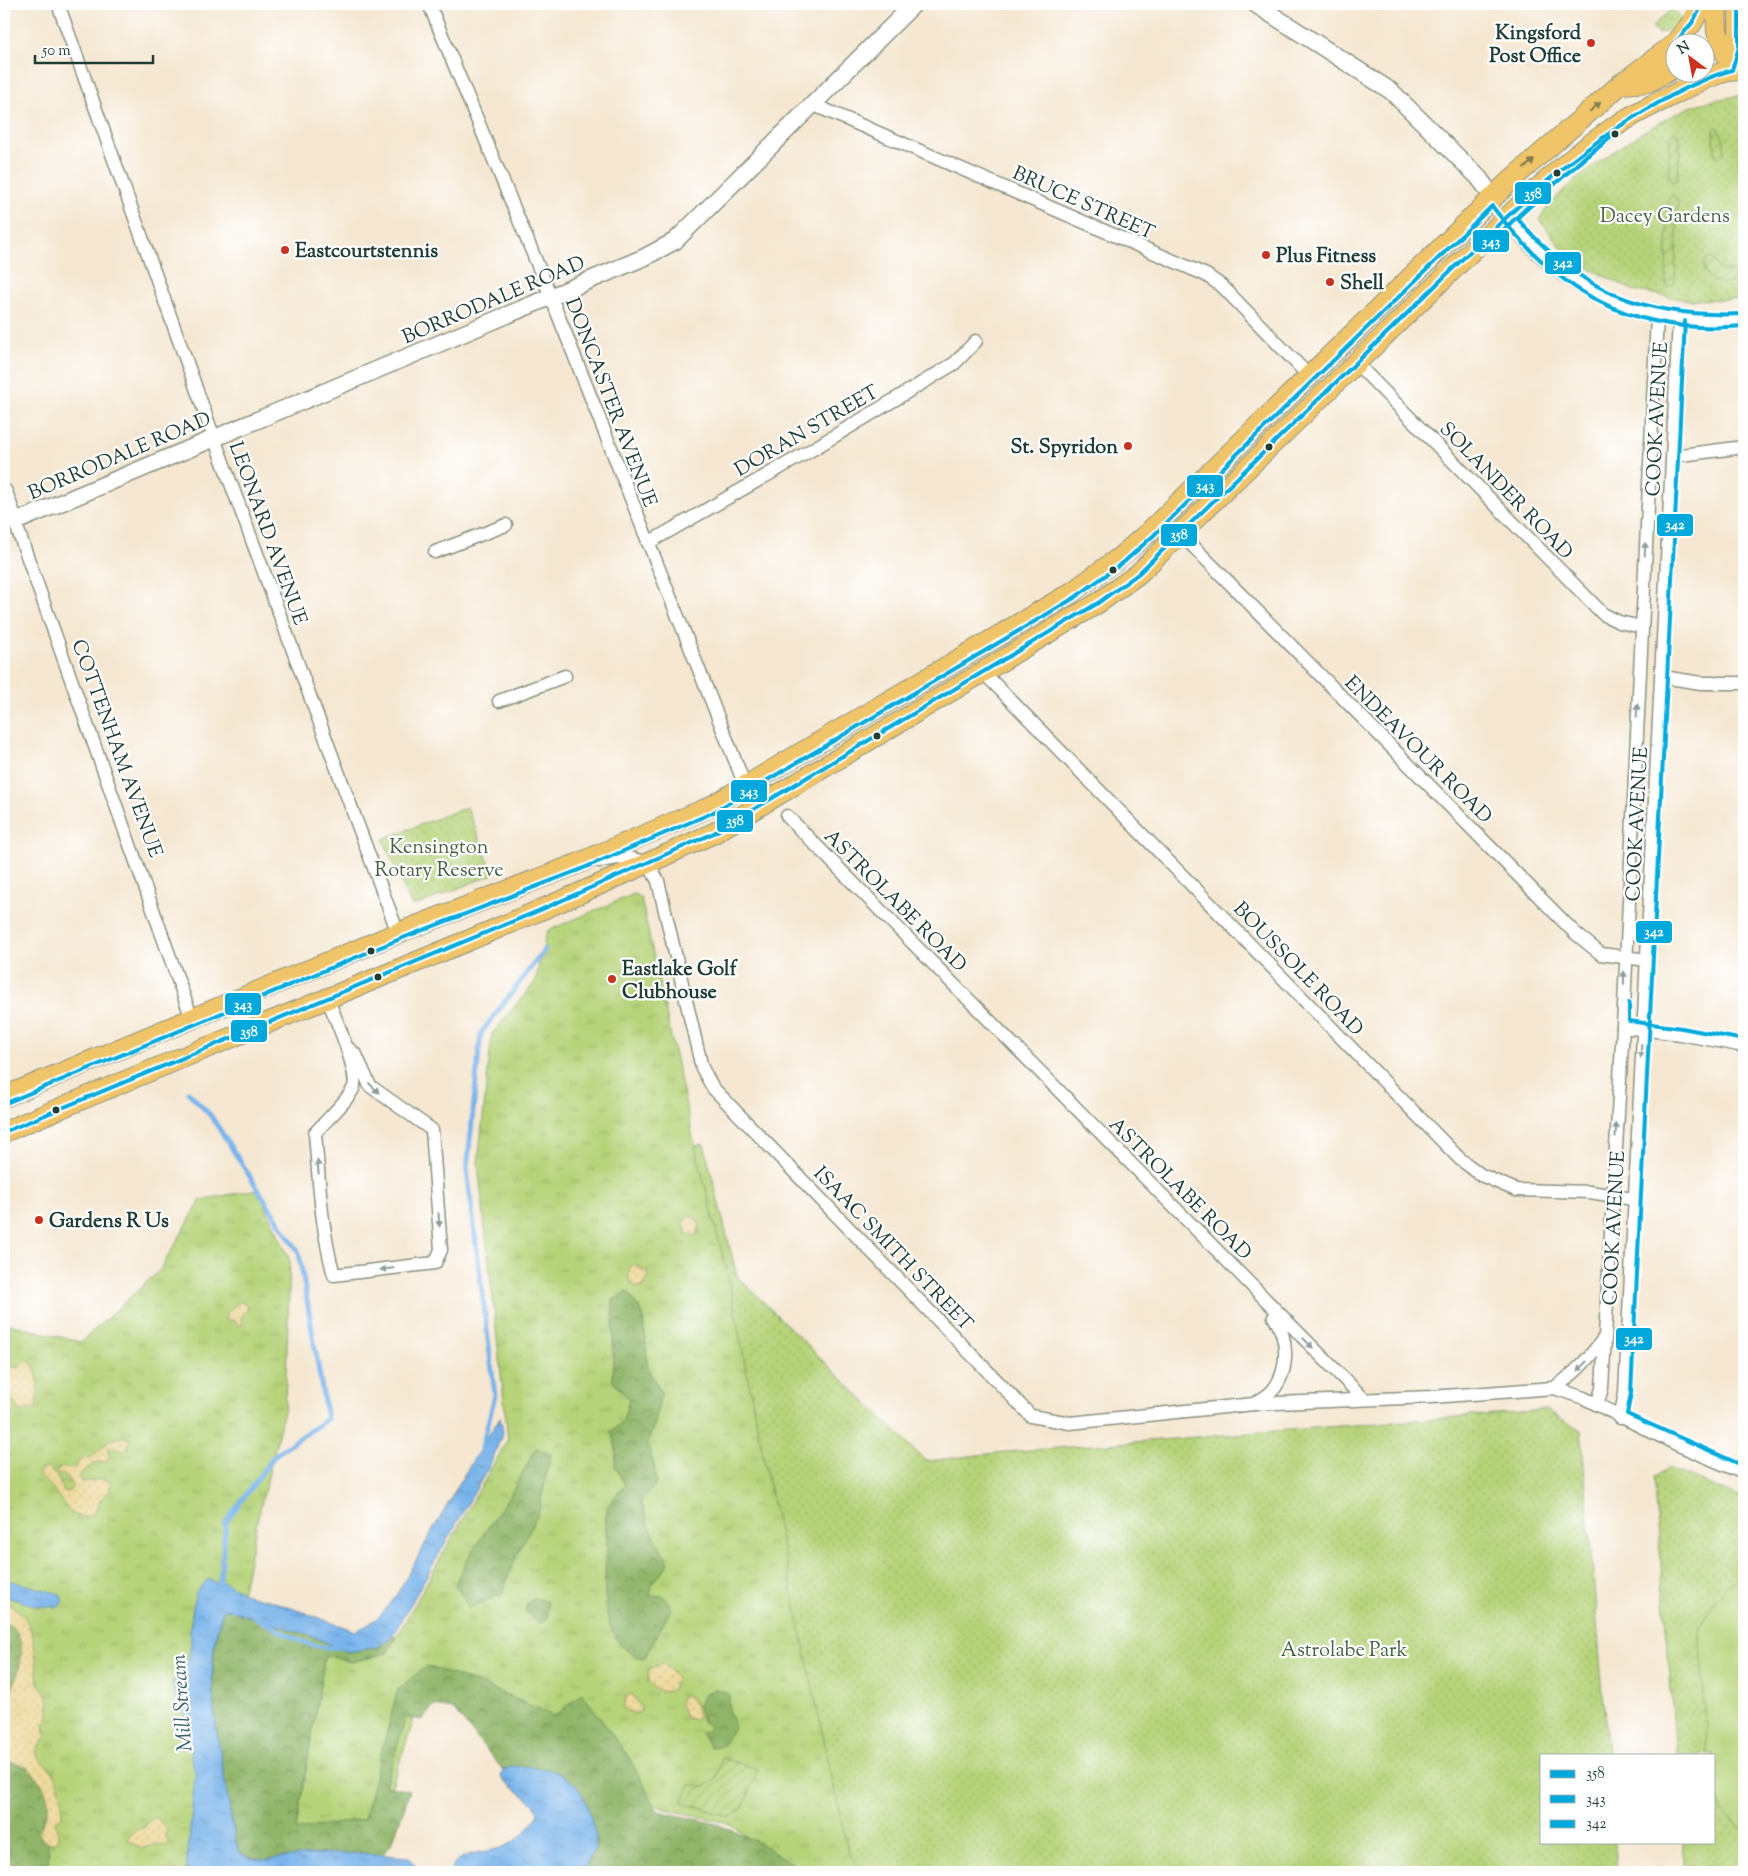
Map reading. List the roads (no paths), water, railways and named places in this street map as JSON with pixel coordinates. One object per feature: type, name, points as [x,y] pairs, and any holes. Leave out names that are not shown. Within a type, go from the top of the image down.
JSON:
[{"type":"main road","points":[[1685,32],[1702,4]]},
{"type":"main road","points":[[4,1132],[648,863],[714,833],[1116,592],[1181,534],[1508,217],[1582,151],[1611,129],[1706,78],[1738,70],[1717,31],[1716,4]]},
{"type":"main road","points":[[1728,49],[1739,4]]},
{"type":"main road","points":[[4,1097],[398,933],[577,864],[710,807],[746,788],[1092,579],[1149,532],[1493,197],[1621,84],[1666,50]]},
{"type":"main road","points":[[1621,84],[1648,82],[1666,72]]},
{"type":"street","name":"LEONARD AVENUE","points":[[58,4],[214,438],[398,933]]},
{"type":"street","name":"DONCASTER AVENUE","points":[[429,4],[552,297],[746,788]]},
{"type":"street","name":"BORRODALE ROAD","points":[[15,522],[552,297],[645,257],[674,241],[814,105],[914,4]]},
{"type":"street","points":[[1256,4],[1391,91],[1479,178],[1508,217],[1546,259],[1578,282],[1602,295],[1657,317],[1679,321],[1706,322],[1744,320]]},
{"type":"street","name":"BRUCE STREET","points":[[814,105],[1206,275],[1223,287],[1309,376]]},
{"type":"street","name":"COOK AVENUE","points":[[1596,1405],[1602,1388],[1657,317]]},
{"type":"street","name":"COOK AVENUE","points":[[1620,1418],[1625,1393],[1633,1199],[1663,677],[1679,321]]},
{"type":"street","name":"DORAN STREET","points":[[648,543],[813,449],[955,363],[976,341]]},
{"type":"street","name":"SOLANDER ROAD","points":[[1356,363],[1603,614],[1619,622],[1642,627]]},
{"type":"street","points":[[1673,456],[1744,447]]},
{"type":"street","name":"COTTENHAM AVENUE","points":[[4,492],[192,1019]]},
{"type":"street","points":[[435,552],[506,525]]},
{"type":"street","name":"ENDEAVOUR ROAD","points":[[1181,534],[1575,933],[1601,954],[1647,960]]},
{"type":"street","name":"BOUSSOLE ROAD","points":[[982,672],[1460,1159],[1481,1175],[1516,1190],[1590,1192],[1633,1199]]},
{"type":"street","points":[[498,701],[564,676]]},
{"type":"street","points":[[1663,677],[1702,683],[1744,683]]},
{"type":"street","name":"ASTROLABE ROAD","points":[[787,816],[1362,1398]]},
{"type":"street","points":[[577,864],[625,857],[648,863]]},
{"type":"street","name":"ISAAC SMITH STREET","points":[[648,863],[658,881],[702,1068],[713,1088],[1031,1416],[1070,1423],[1254,1404],[1362,1398]]},
{"type":"street","points":[[327,998],[348,1048],[348,1058],[355,1076],[354,1088],[314,1133],[320,1198],[329,1258],[334,1275],[435,1263],[441,1250],[432,1130],[370,1086],[356,1055],[348,1048]]},
{"type":"street","points":[[1622,1027],[1681,1034],[1744,1046]]},
{"type":"street","points":[[1254,1404],[1273,1390],[1286,1355],[1282,1329],[1261,1296]]},
{"type":"street","points":[[1554,1388],[1569,1378],[1586,1362],[1604,1338]]},
{"type":"street","points":[[1362,1398],[1432,1397],[1554,1388],[1584,1398],[1620,1418],[1744,1473]]},
{"type":"water","name":"Mill Stream","points":[[500,1417],[503,1432],[491,1463],[393,1635],[378,1647],[347,1652],[314,1637],[224,1608],[217,1629],[212,1673],[215,1716],[234,1834],[239,1852],[249,1858],[261,1860],[319,1854],[362,1853],[409,1857],[416,1866],[416,1872],[186,1872],[195,1775],[183,1706],[175,1698],[172,1681],[182,1680],[182,1670],[187,1664],[191,1644],[190,1628],[195,1593],[208,1579],[218,1584],[224,1582],[247,1595],[272,1601],[355,1631],[374,1621],[384,1612],[397,1594],[464,1475]]},
{"type":"water","points":[[4,1579],[60,1594],[63,1601],[59,1607],[36,1606],[4,1596]]},
{"type":"water","points":[[513,1766],[552,1771],[571,1781],[579,1789],[590,1814],[596,1840],[595,1848],[583,1872],[450,1872],[453,1865],[465,1856],[509,1845],[524,1833],[539,1813],[534,1804],[501,1778],[503,1770]]},
{"type":"waterway","points":[[481,1451],[495,1395],[467,1170],[481,1033],[545,949]]},
{"type":"waterway","points":[[188,1092],[211,1116],[299,1253],[327,1419],[275,1455],[226,1522],[219,1590]]},
{"type":"waterway","points":[[255,1617],[298,1640],[310,1644],[333,1648],[344,1646]]},
{"type":"place","name":"Kingsford Post Office","points":[[1591,43]]},
{"type":"place","name":"Eastcourtstennis","points":[[285,250]]},
{"type":"place","name":"Plus Fitness","points":[[1266,255]]},
{"type":"place","name":"Shell","points":[[1330,282]]},
{"type":"place","name":"St. Spyridon","points":[[1128,446]]},
{"type":"place","name":"Eastlake Golf Clubhouse","points":[[612,979]]},
{"type":"place","name":"Gardens R Us","points":[[39,1220]]},
{"type":"park label","name":"Dacey Gardens","points":[[1665,215]]},
{"type":"park label","name":"Kensington Rotary Reserve","points":[[439,858]]},
{"type":"park label","name":"Astrolabe Park","points":[[1344,1649]]}]
